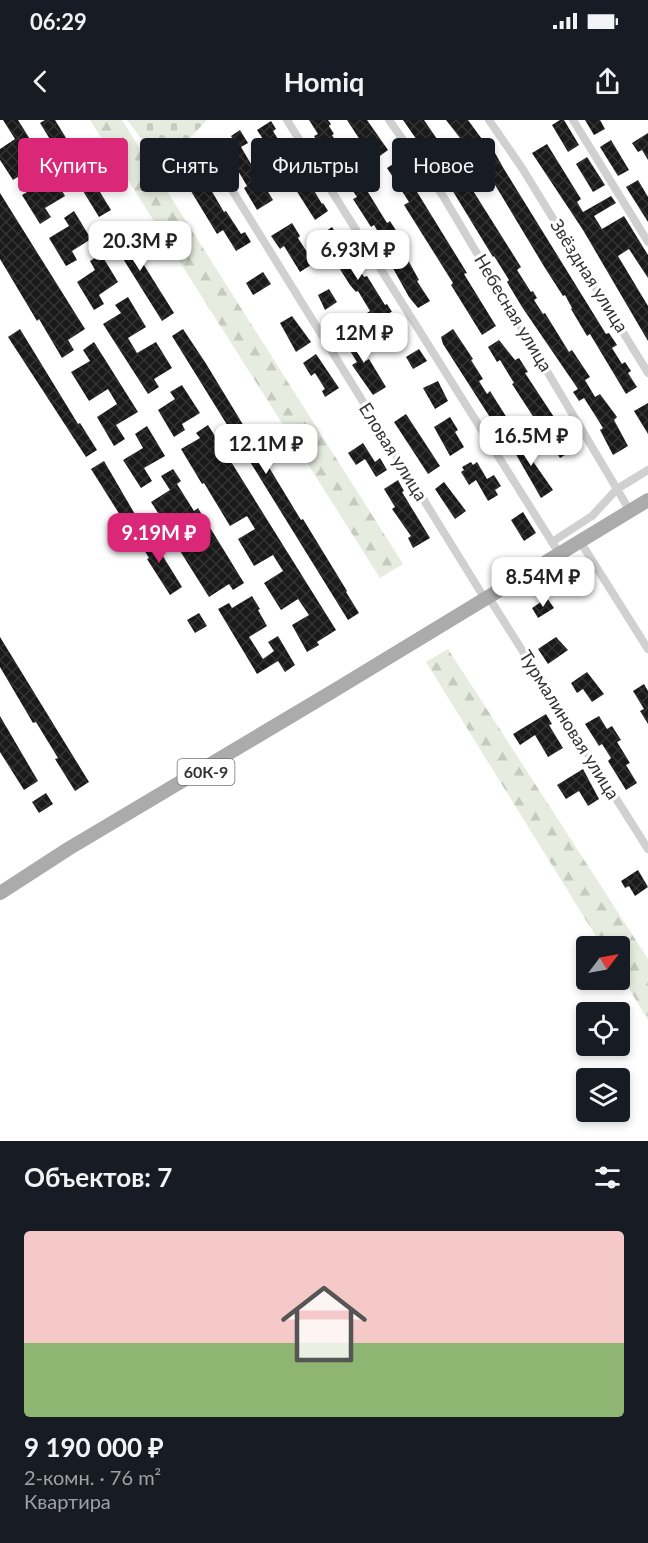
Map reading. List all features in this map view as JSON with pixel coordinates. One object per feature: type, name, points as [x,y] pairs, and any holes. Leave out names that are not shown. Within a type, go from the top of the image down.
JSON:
[{"type":"main road","name":"60К-9","points":[[488,600],[555,548],[648,500]]},
{"type":"main road","name":"60К-9","points":[[0,898],[70,853],[488,600],[648,506]]},
{"type":"main road","name":"60К-9","points":[[0,893],[68,849],[411,647]]},
{"type":"street","points":[[287,120],[555,548],[592,516],[606,498],[648,470]]},
{"type":"street","name":"Небесная улица","points":[[389,120],[443,195],[630,511]]},
{"type":"street","name":"Звёздная улица","points":[[489,120],[522,168],[648,373]]},
{"type":"street","points":[[573,120],[648,242]]},
{"type":"street","name":"Еловая улица","points":[[234,192],[488,600]]},
{"type":"street","points":[[583,546],[648,649]]},
{"type":"street","name":"Турмалиновая улица","points":[[488,600],[648,849]]},
{"type":"green space","points":[[90,120],[122,120],[140,148],[140,192],[168,192],[403,564],[380,578],[128,180],[128,138],[101,138]]},
{"type":"green space","points":[[127,120],[207,120],[190,138],[141,138]]},
{"type":"green space","points":[[448,649],[648,959],[648,1020],[630,990],[630,936],[596,936],[426,662]]},
{"type":"building","points":[[3,120],[18,120],[29,138],[18,138],[18,177],[13,180],[0,160],[0,149],[15,139]]},
{"type":"building","points":[[45,120],[55,120],[66,138],[49,138],[40,123]]},
{"type":"building","points":[[309,120],[328,120],[334,138],[315,138],[314,136],[318,134]]},
{"type":"building","points":[[347,120],[367,120],[380,138],[359,138]]},
{"type":"building","points":[[403,120],[424,120],[436,138],[416,138]]},
{"type":"building","points":[[446,120],[468,120],[481,138],[460,138]]},
{"type":"building","points":[[564,120],[579,145],[568,152],[552,125]]},
{"type":"building","points":[[585,120],[600,120],[605,129],[594,135]]},
{"type":"building","points":[[271,121],[276,129],[273,131],[277,138],[262,138],[257,130]]},
{"type":"building","points":[[240,130],[248,143],[241,147],[251,164],[251,192],[268,192],[273,200],[257,210],[244,188],[247,186],[239,172],[239,138],[231,136]]},
{"type":"building","points":[[648,133],[648,160],[642,150],[638,152],[632,143]]},
{"type":"building","points":[[380,139],[388,150],[380,156]]},
{"type":"building","points":[[611,140],[629,170],[618,176],[600,147]]},
{"type":"building","points":[[547,144],[581,199],[577,202],[583,212],[611,196],[616,203],[594,216],[602,229],[624,216],[648,255],[648,278],[629,249],[618,256],[648,306],[648,341],[583,230],[532,153]]},
{"type":"building","points":[[495,153],[606,334],[609,333],[617,345],[612,348],[622,364],[625,362],[631,371],[628,373],[637,387],[626,394],[590,334],[587,336],[565,295],[563,296],[495,185]]},
{"type":"building","points":[[587,157],[605,185],[593,192],[576,164]]},
{"type":"building","points":[[392,165],[392,176],[387,168]]},
{"type":"building","points":[[638,180],[648,197],[648,222],[626,187]]},
{"type":"building","points":[[27,192],[63,192],[65,196],[45,208],[51,217],[40,224],[22,195]]},
{"type":"building","points":[[84,192],[100,192],[111,210],[99,217]]},
{"type":"building","points":[[191,192],[212,192],[241,234],[245,232],[251,242],[236,251],[223,230],[217,234]]},
{"type":"building","points":[[297,192],[315,192],[323,203],[328,211],[315,220]]},
{"type":"building","points":[[354,192],[368,192],[387,223],[390,221],[401,238],[397,240],[419,280],[417,281],[430,301],[418,308],[409,297],[385,254],[390,251],[374,225],[371,227],[353,199],[357,197]]},
{"type":"building","points":[[403,192],[417,192],[467,273],[464,274],[496,326],[482,335],[451,285],[453,283],[404,205],[409,202]]},
{"type":"building","points":[[453,192],[474,192],[521,267],[517,270],[537,298],[534,300],[543,314],[545,313],[569,352],[572,350],[590,377],[585,380],[595,397],[600,394],[617,417],[614,420],[628,446],[613,455],[600,430],[603,428],[584,398],[579,401],[573,392],[578,389],[522,307],[507,282],[509,280]]},
{"type":"building","points":[[0,193],[85,329],[68,340],[74,350],[62,358],[0,259]]},
{"type":"building","points":[[74,211],[91,239],[72,251],[77,260],[66,266],[49,238],[69,226],[64,218]]},
{"type":"building","points":[[117,222],[174,313],[162,321],[105,230]]},
{"type":"building","points":[[292,223],[300,236],[298,238],[314,263],[300,272],[284,246],[280,249],[271,236]]},
{"type":"building","points":[[332,227],[364,277],[367,276],[392,312],[390,312],[396,322],[383,331],[376,321],[370,325],[364,315],[370,311],[358,291],[356,292],[350,285],[319,236]]},
{"type":"building","points":[[101,254],[118,282],[99,295],[104,304],[94,310],[77,282],[95,270],[90,261]]},
{"type":"building","points":[[263,272],[271,284],[253,295],[246,283]]},
{"type":"building","points":[[329,289],[337,302],[325,310],[318,295]]},
{"type":"building","points":[[128,297],[146,327],[128,338],[137,353],[156,342],[172,368],[154,379],[159,387],[148,394],[103,324],[121,313],[115,305]]},
{"type":"building","points":[[292,316],[311,342],[296,352],[280,323]]},
{"type":"building","points":[[20,329],[78,424],[80,423],[97,450],[86,457],[8,337]]},
{"type":"building","points":[[183,329],[347,591],[359,613],[348,620],[172,336]]},
{"type":"building","points":[[355,329],[364,343],[358,347],[366,361],[369,359],[386,387],[373,395],[352,365],[357,362],[342,338]]},
{"type":"building","points":[[453,329],[483,379],[479,381],[487,394],[490,391],[512,426],[500,433],[443,344],[441,337]]},
{"type":"building","points":[[499,340],[515,360],[519,358],[528,372],[525,373],[575,449],[560,458],[512,384],[514,383],[500,360],[497,362],[488,347]]},
{"type":"building","points":[[94,342],[138,412],[116,425],[125,439],[114,446],[97,417],[117,404],[108,389],[89,401],[71,372],[90,361],[83,350]]},
{"type":"building","points":[[419,349],[427,361],[413,369],[406,357]]},
{"type":"building","points":[[316,354],[339,388],[325,397],[322,391],[325,389],[315,373],[311,376],[303,363]]},
{"type":"building","points":[[438,381],[448,401],[435,409],[423,388]]},
{"type":"building","points":[[182,385],[200,413],[182,424],[185,430],[174,437],[158,410],[175,399],[170,392]]},
{"type":"building","points":[[648,403],[648,434],[634,411]]},
{"type":"building","points":[[406,414],[440,466],[428,474],[394,422]]},
{"type":"building","points":[[450,417],[458,430],[455,432],[464,447],[450,456],[434,427]]},
{"type":"building","points":[[208,425],[336,630],[317,642],[319,645],[307,652],[292,625],[309,615],[298,599],[281,610],[264,583],[283,571],[273,555],[254,566],[238,539],[255,529],[247,516],[230,526],[181,449],[200,438],[196,433]]},
{"type":"building","points":[[147,426],[165,456],[144,468],[152,481],[141,488],[123,460],[143,448],[135,434]]},
{"type":"building","points":[[524,436],[531,447],[525,450],[553,490],[541,498],[510,444]]},
{"type":"building","points":[[363,443],[375,462],[380,458],[387,470],[376,477],[365,459],[356,465],[348,453]]},
{"type":"building","points":[[104,461],[136,516],[125,523],[91,469]]},
{"type":"building","points":[[471,462],[473,465],[477,462],[487,479],[494,475],[501,486],[495,490],[498,495],[488,501],[476,480],[469,485],[461,472],[464,470],[462,467]]},
{"type":"building","points":[[173,469],[181,481],[177,484],[194,511],[198,508],[244,583],[233,590],[229,584],[209,597],[175,543],[194,531],[187,520],[169,530],[151,502],[170,490],[161,476]]},
{"type":"building","points":[[398,480],[404,491],[402,492],[430,538],[413,548],[408,538],[411,536],[392,509],[395,507],[384,489]]},
{"type":"building","points":[[444,482],[466,511],[455,519],[435,489]]},
{"type":"building","points":[[523,512],[536,533],[524,541],[511,520]]},
{"type":"building","points":[[148,532],[182,587],[170,595],[137,539]]},
{"type":"building","points":[[252,596],[267,626],[249,637],[263,659],[274,651],[268,642],[278,636],[295,665],[285,672],[278,661],[257,674],[218,609],[229,603],[232,608]]},
{"type":"building","points":[[547,598],[554,608],[538,618],[532,608]]},
{"type":"building","points":[[199,613],[207,626],[195,633],[187,620]]},
{"type":"building","points":[[0,637],[89,782],[75,791],[55,759],[58,758],[36,722],[33,723],[0,667]]},
{"type":"building","points":[[556,637],[568,650],[548,664],[538,649]]},
{"type":"building","points":[[587,672],[604,694],[592,702],[583,689],[577,693],[571,683]]},
{"type":"building","points":[[644,684],[648,691],[648,724],[640,711],[644,709],[633,691]]},
{"type":"building","points":[[546,714],[552,724],[549,725],[563,748],[548,757],[535,735],[520,745],[513,734]]},
{"type":"building","points":[[0,716],[38,781],[24,790],[0,752]]},
{"type":"building","points":[[599,716],[607,729],[612,726],[621,740],[617,742],[630,763],[626,765],[637,783],[626,790],[608,761],[611,758],[602,744],[599,746],[585,724]]},
{"type":"building","points":[[583,769],[599,799],[588,806],[579,791],[566,799],[557,785]]},
{"type":"building","points":[[46,793],[53,804],[39,813],[32,802]]},
{"type":"building","points":[[638,870],[648,887],[635,896],[629,886],[625,888],[621,881]]}]
